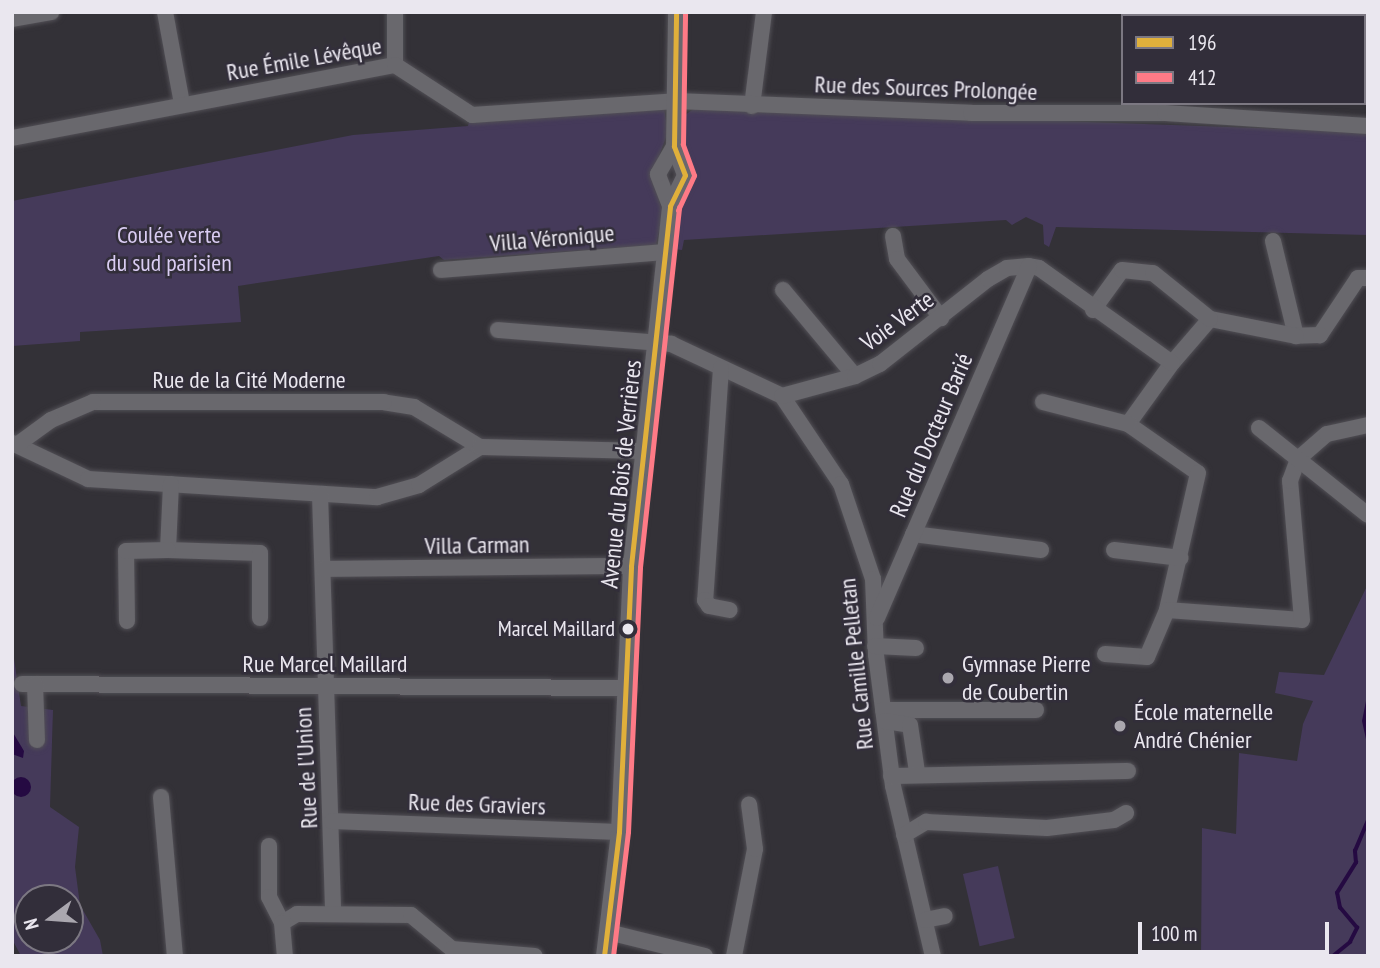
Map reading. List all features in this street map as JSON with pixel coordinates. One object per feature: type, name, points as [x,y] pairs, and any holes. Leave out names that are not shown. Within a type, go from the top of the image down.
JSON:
[{"type":"street","points":[[12,19],[51,12]]},
{"type":"street","points":[[165,12],[182,104]]},
{"type":"street","points":[[395,12],[395,65]]},
{"type":"street","points":[[670,206],[685,175],[674,146],[676,12]]},
{"type":"street","points":[[752,107],[764,12]]},
{"type":"street","name":"Rue Émile Lévêque","points":[[12,138],[395,65],[472,115],[676,102]]},
{"type":"street","name":"Rue des Sources Prolongée","points":[[676,102],[752,107],[1053,115],[1167,108],[1368,126]]},
{"type":"street","points":[[670,206],[658,174],[674,146]]},
{"type":"street","name":"Avenue du Bois de Verrières","points":[[604,956],[619,832],[628,688],[631,566],[670,206]]},
{"type":"street","points":[[893,236],[897,259],[941,318]]},
{"type":"street","points":[[1273,241],[1296,337]]},
{"type":"street","name":"Villa Véronique","points":[[442,270],[666,252]]},
{"type":"street","points":[[1029,266],[1039,268],[1094,310],[1172,363]]},
{"type":"street","name":"Voie Verte","points":[[782,396],[856,376],[880,364],[988,279],[1007,268],[1029,266]]},
{"type":"street","name":"Rue du Docteur Barié","points":[[876,622],[1029,266]]},
{"type":"street","points":[[1094,310],[1122,270],[1153,272],[1210,319],[1296,337],[1320,335],[1358,278],[1368,278]]},
{"type":"street","points":[[783,290],[856,376]]},
{"type":"street","points":[[1128,424],[1172,363],[1210,319]]},
{"type":"street","points":[[498,330],[671,344],[782,396]]},
{"type":"street","points":[[722,368],[705,600],[709,606],[730,610]]},
{"type":"street","name":"Rue Camille Pelletan","points":[[782,396],[841,484],[873,579],[875,646],[891,776],[933,956]]},
{"type":"street","name":"Rue de la Cité Moderne","points":[[480,447],[419,485],[377,497],[88,479],[50,465],[15,444],[51,421],[93,402],[384,402],[414,407],[480,447],[644,451]]},
{"type":"street","points":[[1043,402],[1128,424],[1198,473],[1181,558],[1167,610],[1147,657],[1105,654]]},
{"type":"street","points":[[1167,610],[1301,620],[1288,488],[1298,458],[1327,434],[1368,425]]},
{"type":"street","points":[[1259,428],[1368,515]]},
{"type":"street","points":[[168,550],[171,484]]},
{"type":"street","name":"Rue de l'Union","points":[[320,494],[333,913]]},
{"type":"street","points":[[913,534],[1041,550]]},
{"type":"street","points":[[127,621],[126,551],[168,550],[260,553],[260,618]]},
{"type":"street","points":[[1114,550],[1181,558]]},
{"type":"street","name":"Villa Carman","points":[[323,569],[631,566]]},
{"type":"street","points":[[875,646],[916,648]]},
{"type":"street","name":"Rue Marcel Maillard","points":[[37,740],[29,684],[628,688]]},
{"type":"street","points":[[884,716],[1036,710]]},
{"type":"street","points":[[884,716],[911,725],[917,772]]},
{"type":"street","points":[[891,776],[917,772],[1128,771]]},
{"type":"street","points":[[161,797],[174,956]]},
{"type":"street","points":[[734,956],[755,849],[749,804]]},
{"type":"street","points":[[904,835],[926,822],[1047,828],[1114,820],[1126,813]]},
{"type":"street","name":"Rue des Graviers","points":[[332,821],[619,832]]},
{"type":"street","points":[[269,846],[269,897],[282,923],[285,956]]},
{"type":"street","points":[[282,923],[297,914],[411,915],[452,949],[535,956]]},
{"type":"street","points":[[925,920],[951,915]]},
{"type":"street","points":[[608,932],[705,956]]},
{"type":"green space","name":"Coulée verte du sud parisien","points":[[664,108],[668,132],[652,175],[663,214],[656,245],[444,260],[439,256],[238,286],[241,322],[80,332],[80,341],[12,346],[12,201],[353,135],[468,126],[470,118]]},
{"type":"green space","points":[[695,108],[1368,132],[1368,235],[1056,227],[1049,247],[1044,244],[1043,225],[1026,217],[1012,225],[1006,220],[684,240],[682,250],[673,249],[677,214],[692,178],[683,145],[682,117]]},
{"type":"green space","points":[[1368,584],[1368,956],[1201,956],[1202,828],[1236,834],[1239,753],[1297,761],[1303,724],[1313,701],[1275,693],[1279,672],[1324,675]]},
{"type":"green space","points":[[12,645],[21,706],[53,710],[50,807],[79,827],[75,867],[77,884],[14,884],[14,943]]},
{"type":"green space","points":[[998,866],[1015,938],[980,946],[963,874]]},
{"type":"green space","points":[[84,912],[100,940],[103,956],[20,954],[84,954]]},
{"type":"shaded area","points":[[1368,691],[1368,748],[1362,721]]},
{"type":"shaded area","points":[[12,731],[24,751],[23,758],[12,754]]},
{"type":"shaded area","points":[[21,777],[28,780],[31,787],[28,794],[21,797],[14,794],[11,787],[14,780]]},
{"type":"waterway","points":[[1333,956],[1350,942],[1357,928],[1340,908],[1337,893],[1356,863],[1355,851],[1368,821]]},
{"type":"transit line","name":"196","points":[[670,206],[685,175],[674,146],[676,12]]},
{"type":"transit line","name":"412","points":[[678,210],[694,175],[683,144],[685,12]]},
{"type":"transit line","name":"196","points":[[604,956],[619,832],[631,566],[670,206]]},
{"type":"transit line","name":"412","points":[[613,956],[628,832],[640,567],[679,207]]},
{"type":"place","name":"Marcel Maillard","points":[[628,629]]},
{"type":"place","name":"Gymnase Pierre de Coubertin","points":[[948,678]]},
{"type":"place","name":"École maternelle André Chénier","points":[[1120,726]]}]
